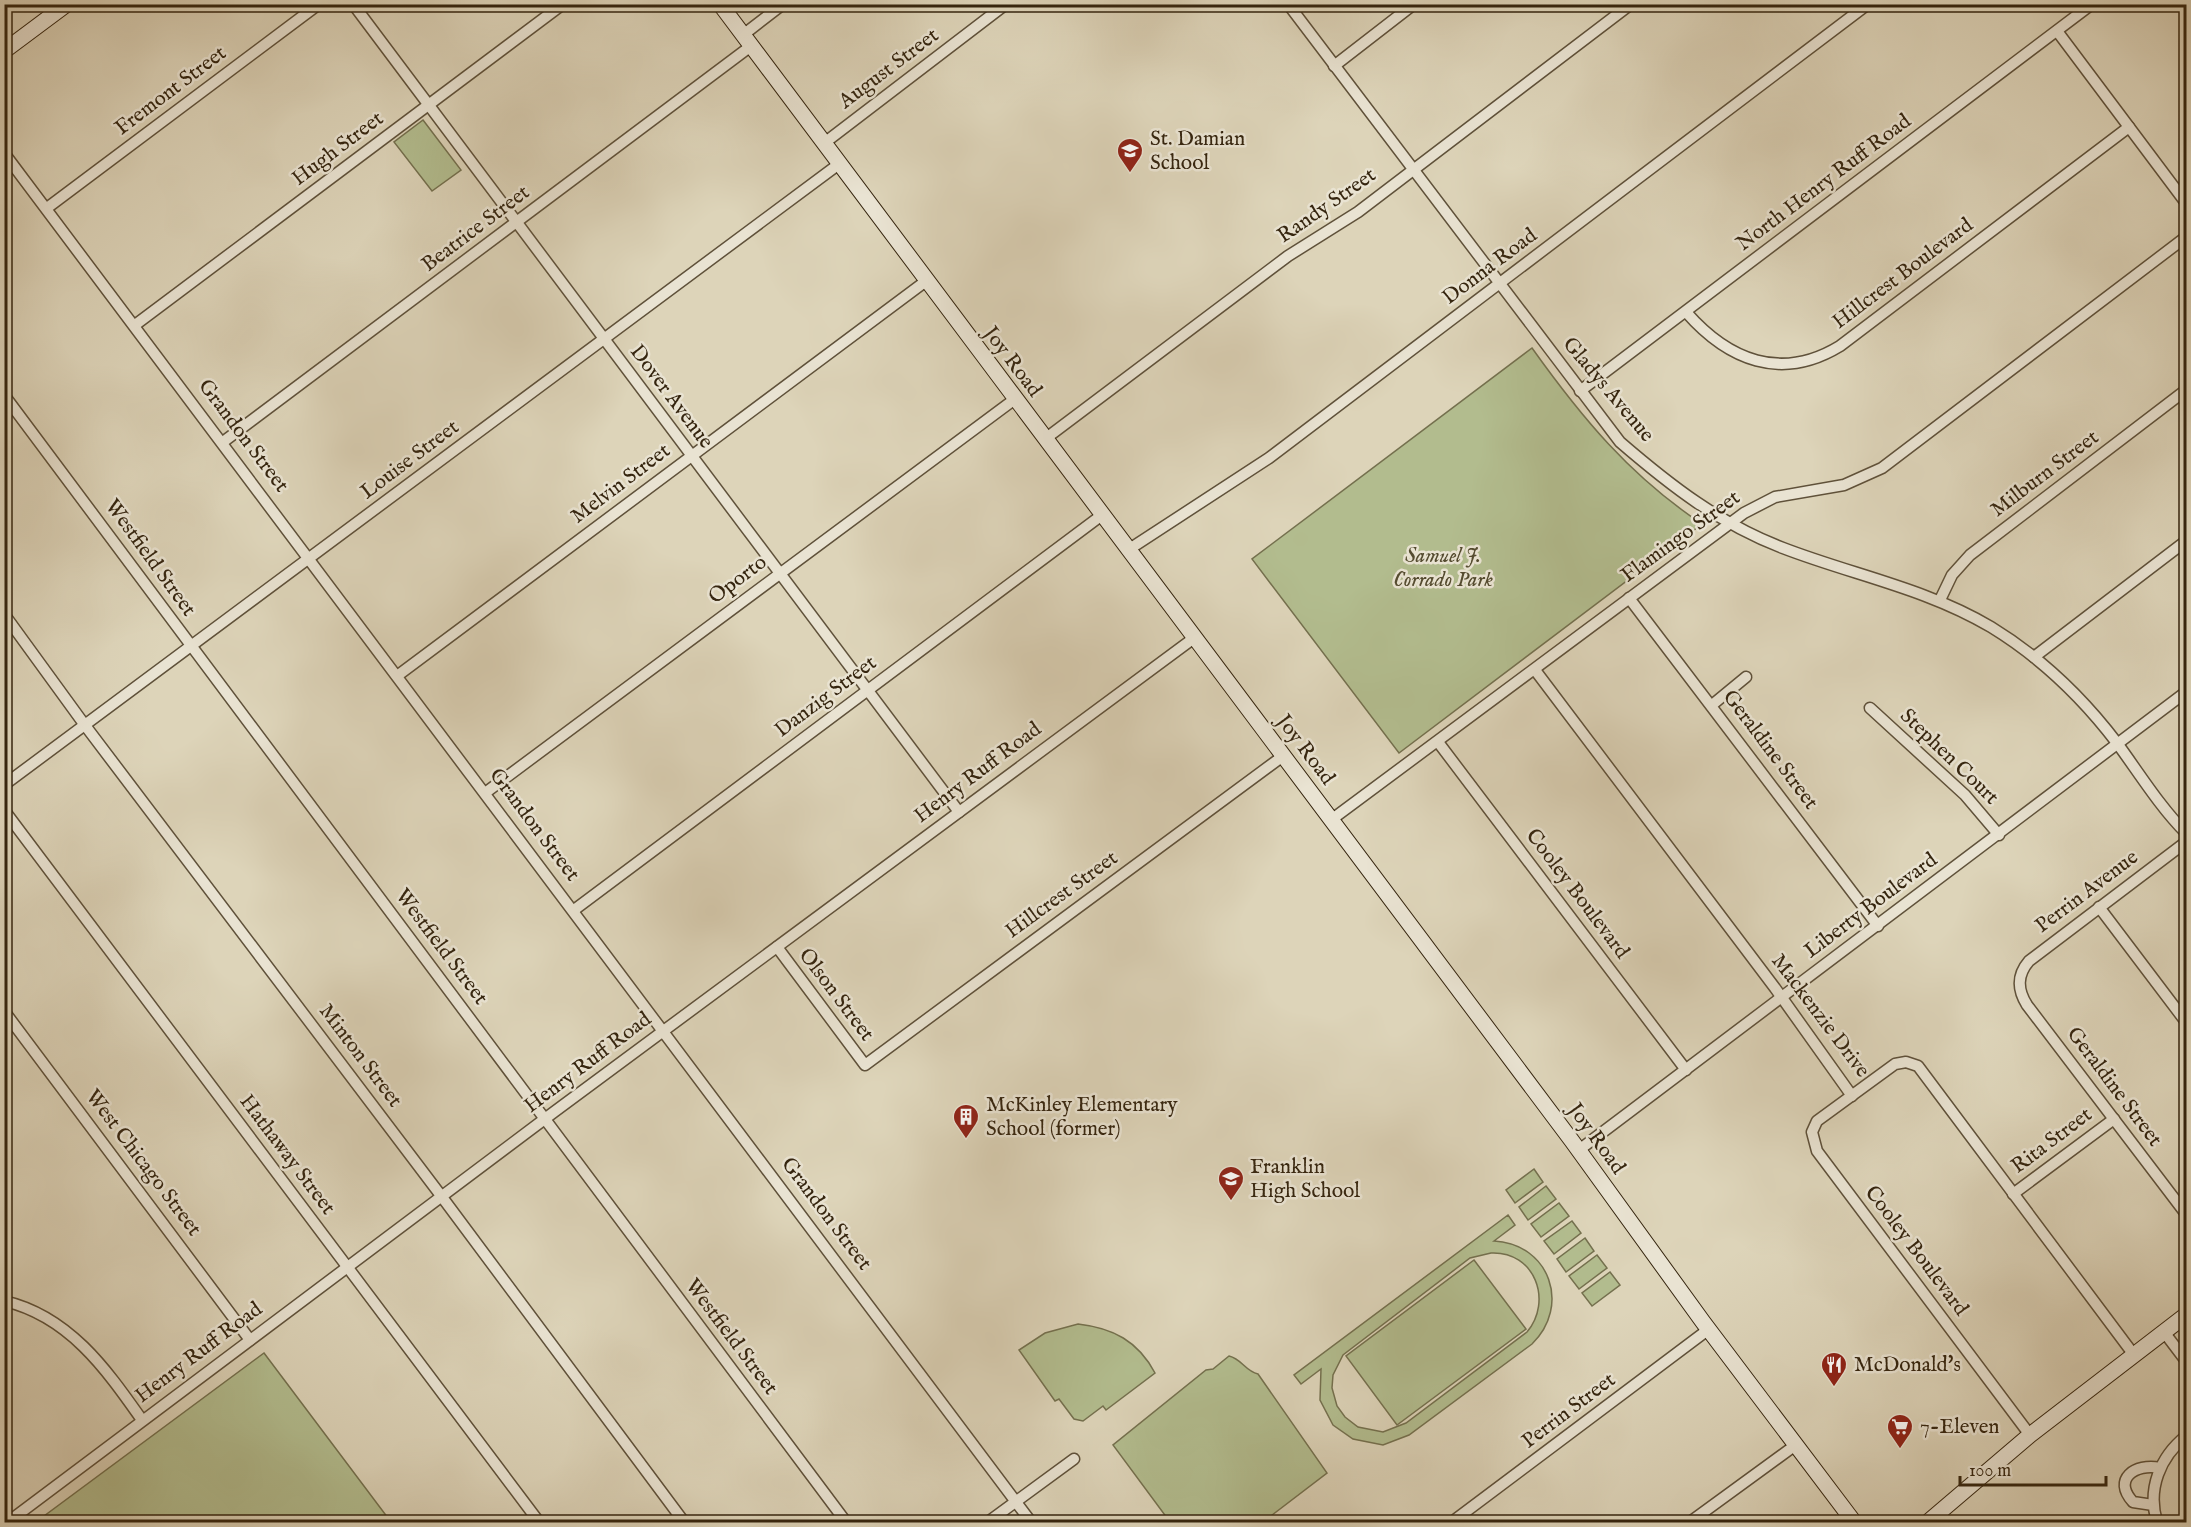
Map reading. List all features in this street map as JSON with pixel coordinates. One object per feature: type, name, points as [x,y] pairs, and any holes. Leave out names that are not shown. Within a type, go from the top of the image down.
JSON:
[{"type":"street","points":[[4,51],[68,4]]},
{"type":"street","name":"Fremont Street","points":[[47,208],[319,4]]},
{"type":"street","name":"Dover Avenue","points":[[353,4],[959,812]]},
{"type":"street","name":"Hugh Street","points":[[135,325],[563,4]]},
{"type":"street","name":"Joy Road","points":[[720,4],[1854,1522]]},
{"type":"street","name":"Beatrice Street","points":[[223,442],[517,223],[747,41],[783,4]]},
{"type":"street","name":"August Street","points":[[823,144],[1006,4]]},
{"type":"street","name":"Gladys Avenue","points":[[1288,4],[1620,442],[1709,513],[1783,548],[1899,584],[1940,600],[1991,627],[2034,657],[2077,695],[2187,833]]},
{"type":"street","points":[[1334,66],[1414,4]]},
{"type":"street","name":"Randy Street","points":[[1045,439],[1288,256],[1358,212],[1631,4]]},
{"type":"street","name":"Donna Road","points":[[1128,550],[1164,524],[1248,474],[1868,4]]},
{"type":"street","name":"North Henry Ruff Road","points":[[1580,391],[2092,4]]},
{"type":"street","points":[[2057,31],[2187,203]]},
{"type":"street","name":"Hillcrest Boulevard","points":[[1686,312],[1716,342],[1747,358],[1785,364],[1820,356],[1840,346],[2129,127]]},
{"type":"street","name":"Grandon Street","points":[[4,153],[1031,1522]]},
{"type":"street","name":"Louise Street","points":[[4,785],[839,164]]},
{"type":"street","name":"Flamingo Street","points":[[1331,820],[1753,507],[1775,497],[1844,485],[1882,468],[2187,237]]},
{"type":"street","name":"Melvin Street","points":[[398,676],[926,281]]},
{"type":"street","name":"Milburn Street","points":[[1940,600],[1952,575],[1970,555],[2187,390]]},
{"type":"street","name":"Westfield Street","points":[[4,395],[846,1522]]},
{"type":"street","name":"Oporto","points":[[485,793],[1014,399]]},
{"type":"street","name":"Danzig Street","points":[[574,910],[1102,515]]},
{"type":"street","points":[[2034,657],[2187,541]]},
{"type":"street","name":"Geraldine Street","points":[[1629,598],[1878,926]]},
{"type":"street","name":"Minton Street","points":[[4,614],[84,724],[442,1197],[684,1522]]},
{"type":"street","name":"Henry Ruff Road","points":[[12,1521],[142,1420],[664,1030],[1194,638]]},
{"type":"street","name":"Mackenzie Drive","points":[[1535,670],[1852,1095],[1895,1064],[1913,1064],[1923,1073],[2134,1355]]},
{"type":"street","points":[[1712,705],[1746,677]]},
{"type":"street","name":"Liberty Boulevard","points":[[1578,1150],[2187,692]]},
{"type":"street","name":"Stephen Court","points":[[1870,708],[1965,795],[1999,835]]},
{"type":"street","name":"Cooley Boulevard","points":[[1438,742],[1686,1070]]},
{"type":"street","name":"Hillcrest Street","points":[[864,1065],[1283,756]]},
{"type":"street","name":"Hathaway Street","points":[[4,810],[336,1253],[349,1266],[539,1522]]},
{"type":"street","name":"Perrin Avenue","points":[[2019,980],[2029,960],[2187,842]]},
{"type":"street","points":[[2099,907],[2187,1022]]},
{"type":"street","name":"Olson Street","points":[[777,947],[864,1065]]},
{"type":"street","name":"Geraldine Street","points":[[2019,980],[2021,994],[2027,1005],[2187,1214]]},
{"type":"street","name":"West Chicago Street","points":[[4,1011],[250,1340]]},
{"type":"street","name":"Cooley Boulevard","points":[[1852,1095],[1814,1125],[1812,1139],[1814,1146],[2030,1435]]},
{"type":"street","name":"Rita Street","points":[[2013,1194],[2114,1119]]},
{"type":"street","points":[[4,1301],[39,1313],[74,1336],[96,1359],[142,1420]]},
{"type":"street","points":[[1928,1522],[2030,1435],[2187,1315]]},
{"type":"street","name":"Perrin Street","points":[[1452,1522],[1709,1329]]},
{"type":"street","points":[[2164,1332],[2187,1361]]},
{"type":"street","points":[[2157,1522],[2153,1492],[2160,1468],[2170,1452],[2187,1436]]},
{"type":"street","points":[[1690,1522],[1797,1444]]},
{"type":"street","points":[[988,1522],[1074,1459]]},
{"type":"street","points":[[2153,1505],[2133,1502],[2127,1493],[2126,1484],[2129,1474],[2136,1468],[2144,1466],[2160,1468]]},
{"type":"green space","points":[[423,120],[461,170],[432,191],[394,142]]},
{"type":"green space","name":"Samuel J. Corrado Park","points":[[1532,348],[1589,422],[1630,466],[1676,506],[1702,524],[1399,753],[1252,559]]},
{"type":"green space","points":[[1534,1169],[1543,1182],[1515,1203],[1506,1190]]},
{"type":"green space","points":[[1546,1186],[1556,1199],[1528,1220],[1519,1207]]},
{"type":"green space","points":[[1559,1203],[1569,1216],[1541,1237],[1531,1224]]},
{"type":"green space","points":[[1508,1215],[1515,1225],[1494,1241],[1513,1245],[1529,1253],[1541,1265],[1549,1279],[1552,1296],[1550,1312],[1544,1329],[1532,1344],[1409,1435],[1383,1445],[1353,1439],[1333,1425],[1320,1400],[1321,1369],[1301,1384],[1294,1375]],"holes":[[[1491,1253],[1519,1260],[1529,1269],[1539,1293],[1539,1306],[1535,1320],[1527,1332],[1406,1423],[1383,1432],[1358,1427],[1345,1417],[1337,1406],[1332,1388],[1333,1375],[1343,1355],[1470,1258]]]},
{"type":"green space","points":[[1572,1221],[1581,1233],[1554,1254],[1544,1241]]},
{"type":"green space","points":[[1585,1238],[1594,1251],[1566,1272],[1557,1259]]},
{"type":"green space","points":[[1597,1255],[1607,1268],[1579,1289],[1569,1276]]},
{"type":"green space","points":[[1474,1260],[1526,1329],[1397,1425],[1346,1356]]},
{"type":"green space","points":[[1610,1272],[1620,1285],[1592,1306],[1582,1293]]},
{"type":"green space","points":[[1078,1324],[1102,1329],[1123,1338],[1141,1352],[1155,1373],[1106,1410],[1103,1406],[1083,1421],[1074,1419],[1059,1399],[1055,1401],[1019,1350],[1045,1333]]},
{"type":"green space","points":[[264,1353],[391,1522],[36,1522]]},
{"type":"green space","points":[[1229,1356],[1258,1374],[1327,1473],[1263,1522],[1170,1522],[1113,1445],[1206,1370],[1213,1369]]},
{"type":"place","name":"St. Damian School","points":[[1130,174]]},
{"type":"place","name":"McKinley Elementary School (former)","points":[[966,1140]]},
{"type":"place","name":"Franklin High School","points":[[1231,1202]]},
{"type":"place","name":"McDonald's","points":[[1834,1388]]},
{"type":"place","name":"7-Eleven","points":[[1900,1450]]}]
